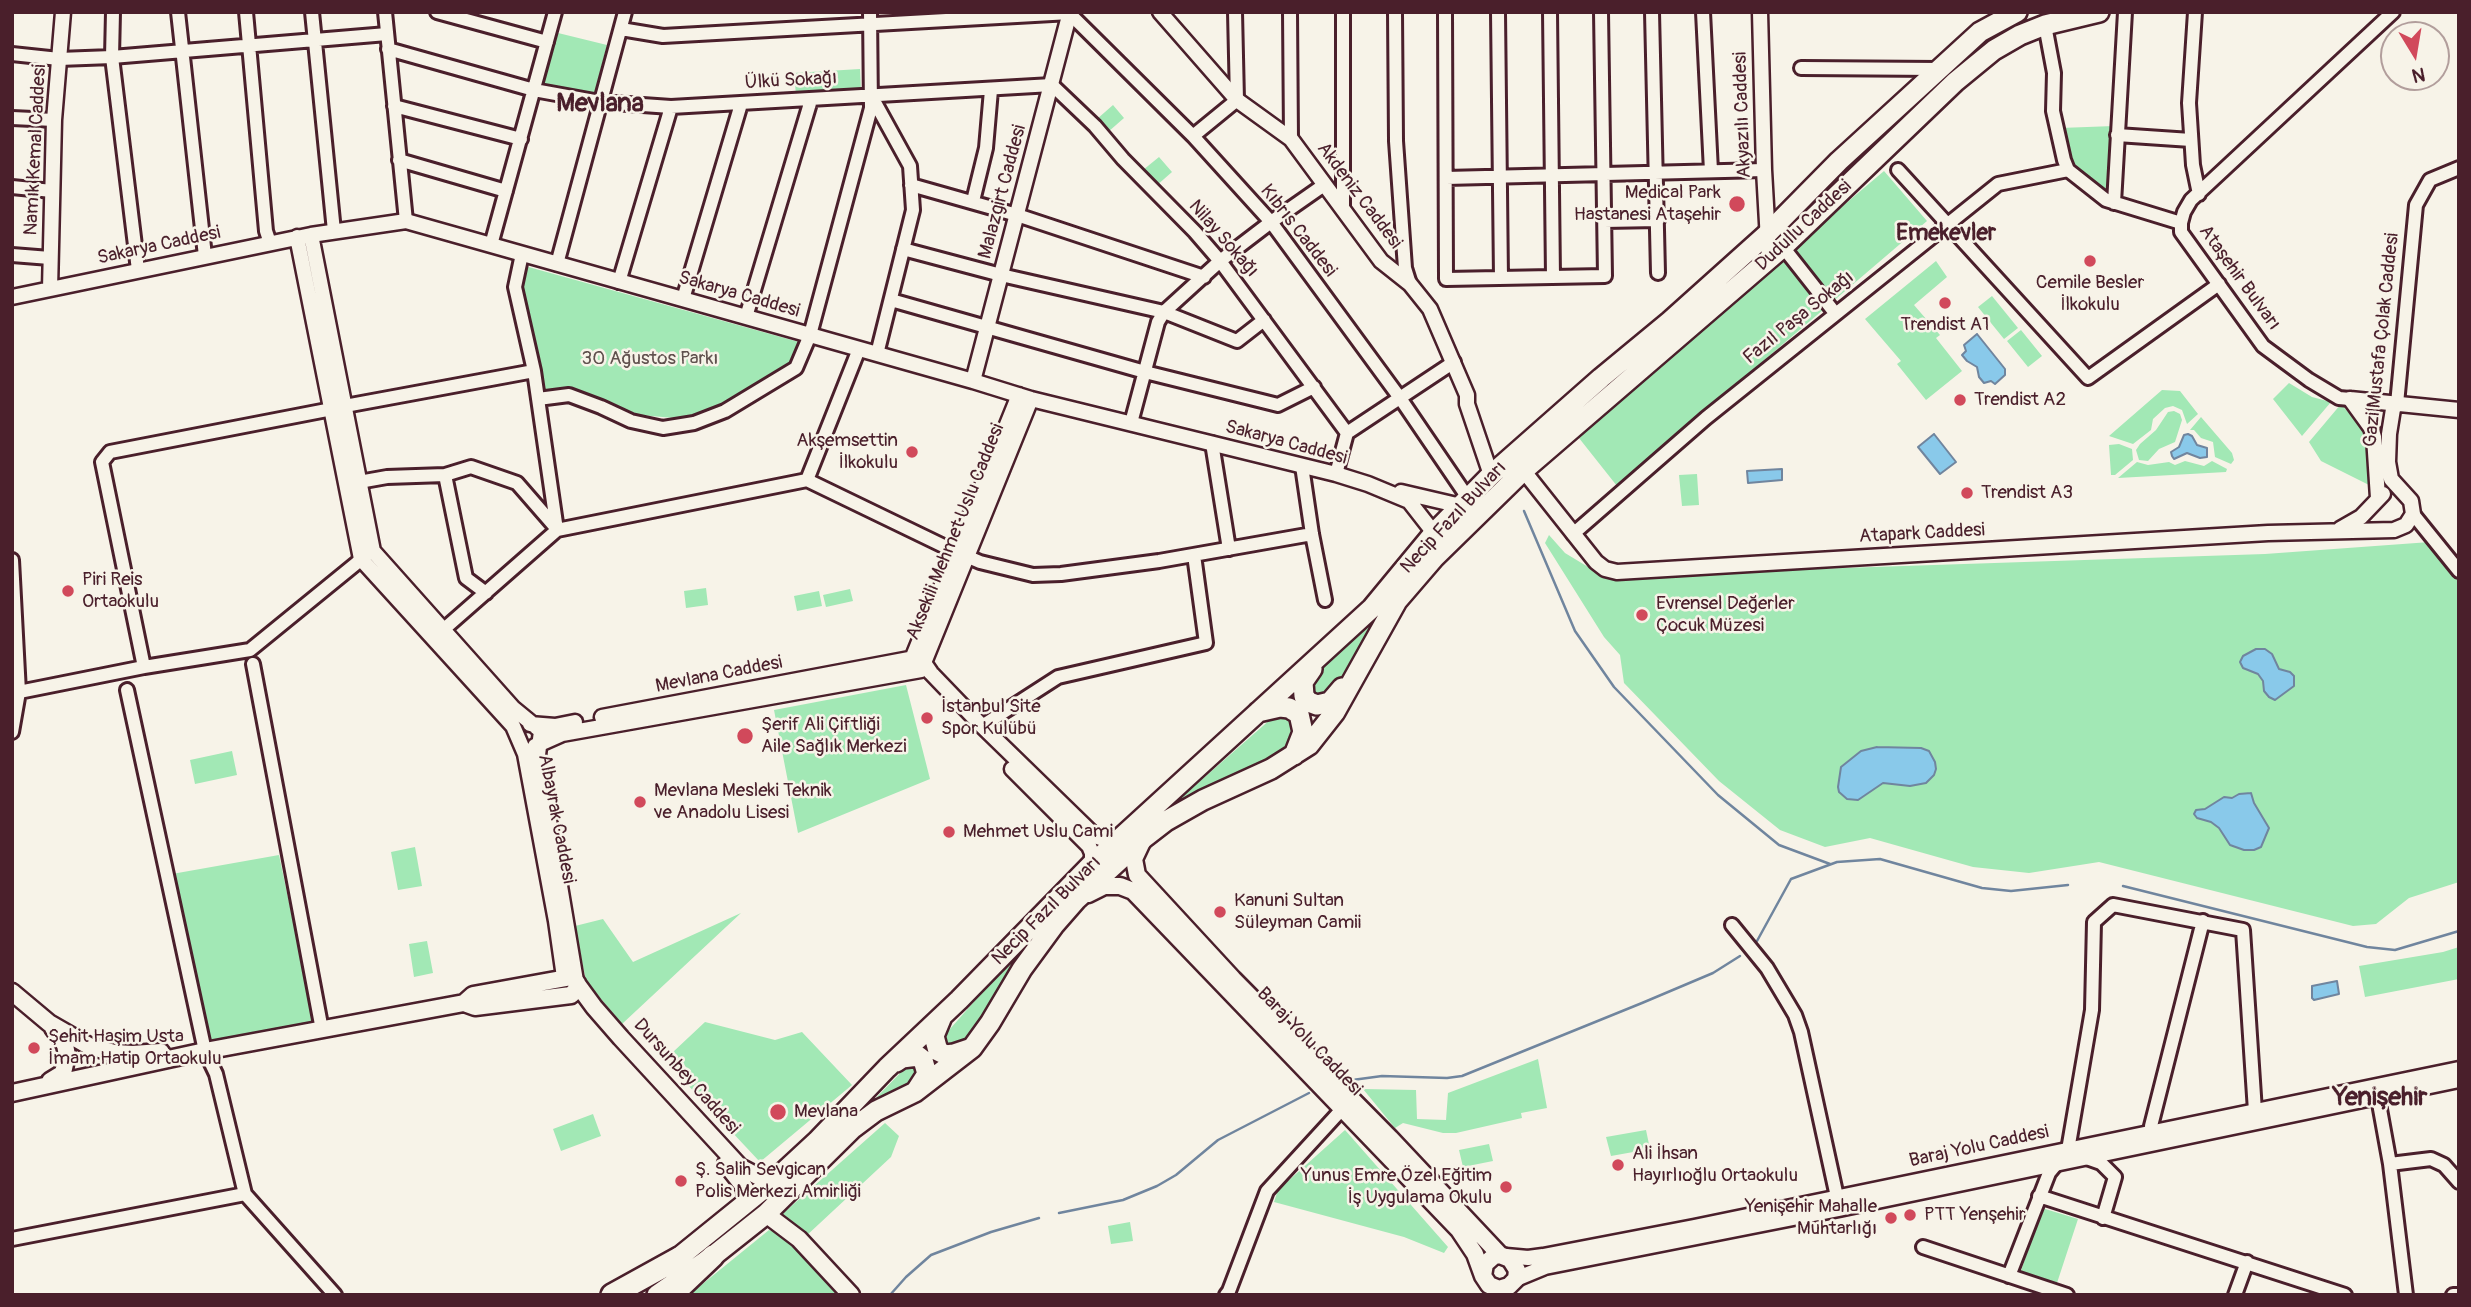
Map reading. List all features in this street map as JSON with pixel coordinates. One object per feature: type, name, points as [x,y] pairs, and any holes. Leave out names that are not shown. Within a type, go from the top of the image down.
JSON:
[{"type":"highway","points":[[673,1295],[713,1256]]},
{"type":"highway","points":[[612,1295],[682,1266]]},
{"type":"highway","points":[[659,1295],[682,1266]]},
{"type":"main road","name":"Dudullu Caddesi","points":[[1518,464],[1601,378],[1670,321],[1767,234],[1839,161],[1939,69],[1980,32],[2017,12]]},
{"type":"main road","name":"Dudullu Caddesi","points":[[1518,464],[1776,253],[1955,82],[1994,50],[2045,25],[2099,12]]},
{"type":"main road","name":"Necip Fazıl Bulvarı","points":[[682,1266],[747,1201],[817,1141],[1092,864],[1372,608],[1434,533],[1491,475],[1518,464]]},
{"type":"main road","name":"Necip Fazıl Bulvarı","points":[[629,1295],[682,1266],[713,1256],[766,1214],[852,1129],[876,1111],[915,1092],[972,1048],[1055,923],[1076,900],[1144,838],[1168,820],[1203,800],[1294,756],[1322,731],[1397,601],[1518,464]]},
{"type":"main road","points":[[1321,657],[1303,682],[1304,696],[1309,702],[1317,705],[1329,702],[1357,671]]},
{"type":"main road","points":[[1257,712],[1280,707],[1289,708],[1299,714],[1303,732],[1294,756]]},
{"type":"main road","name":"Baraj Yolu Caddesi","points":[[1144,838],[1134,859],[1137,875],[1229,982],[1459,1230],[1475,1254],[1485,1284]]},
{"type":"main road","name":"Baraj Yolu Caddesi","points":[[1076,900],[1104,886],[1120,886],[1133,891],[1390,1138],[1503,1256],[1516,1266],[1510,1286]]},
{"type":"main road","points":[[12,1093],[205,1051],[464,1003],[473,995],[569,985]]},
{"type":"main road","name":"Dursunbey Caddesi","points":[[569,985],[594,1007],[740,1167],[759,1177],[777,1178]]},
{"type":"main road","name":"Dursunbey Caddesi","points":[[569,985],[579,1001],[738,1177],[745,1188],[747,1201]]},
{"type":"main road","points":[[12,992],[49,1023],[89,1046],[114,1053],[205,1051]]},
{"type":"main road","points":[[943,1015],[934,1036],[938,1051],[946,1055],[972,1048]]},
{"type":"main road","points":[[42,1085],[63,1073],[67,1055],[65,1045],[49,1023]]},
{"type":"main road","points":[[887,1068],[902,1058],[918,1056],[923,1059],[927,1074],[915,1092]]},
{"type":"main road","points":[[766,1214],[799,1239],[851,1295]]},
{"type":"main road","points":[[1503,1256],[1489,1259],[1483,1269],[1485,1284],[1499,1289],[1510,1286]]},
{"type":"street","name":"Namık Kemal Caddesi","points":[[50,289],[54,120],[63,12]]},
{"type":"street","points":[[113,12],[113,57],[138,270]]},
{"type":"street","points":[[178,12],[205,256]]},
{"type":"street","points":[[247,12],[266,231],[270,243]]},
{"type":"street","points":[[312,12],[334,231]]},
{"type":"street","points":[[384,12],[406,221]]},
{"type":"street","points":[[437,12],[547,42]]},
{"type":"street","points":[[491,245],[555,12]]},
{"type":"street","points":[[557,264],[625,12]]},
{"type":"street","name":"Akdeniz Caddesi","points":[[1160,12],[1237,100],[1291,139],[1381,261],[1410,284],[1430,309],[1467,394],[1467,404],[1491,475]]},
{"type":"street","points":[[1193,136],[1237,100],[1235,12]]},
{"type":"street","points":[[1290,12],[1291,139]]},
{"type":"street","points":[[1343,12],[1343,209]]},
{"type":"street","points":[[1395,12],[1396,141],[1405,268],[1410,284]]},
{"type":"street","points":[[1445,12],[1446,279],[1605,276],[1601,12]]},
{"type":"street","points":[[1498,12],[1501,278]]},
{"type":"street","points":[[1550,12],[1553,277]]},
{"type":"street","points":[[1653,12],[1658,273]]},
{"type":"street","points":[[1703,12],[1711,171]]},
{"type":"street","name":"Akyazılı Caddesi","points":[[1760,12],[1767,234],[1776,253]]},
{"type":"street","points":[[2114,203],[2125,12]]},
{"type":"street","points":[[2195,12],[2189,103],[2193,164],[2199,194]]},
{"type":"street","name":"Ataşehir Bulvarı","points":[[2393,12],[2190,200],[2184,212],[2181,232],[2263,346],[2309,380],[2339,398],[2459,410]]},
{"type":"street","points":[[621,29],[663,36],[871,18],[1069,13]]},
{"type":"street","name":"Malazgirt Caddesi","points":[[973,381],[1069,13]]},
{"type":"street","name":"Kıbrıs Caddesi","points":[[1069,13],[1193,136],[1271,222],[1400,398],[1464,502]]},
{"type":"street","points":[[538,399],[569,396],[631,421],[663,428],[694,423],[725,411],[796,368],[810,335],[871,108],[871,18]]},
{"type":"street","points":[[2045,25],[2054,73],[2053,111],[2068,170],[2098,196],[2181,223]]},
{"type":"street","points":[[12,54],[59,59],[113,57],[387,34]]},
{"type":"street","name":"Ülkü Sokağı","points":[[388,49],[534,90],[600,102],[671,107],[1052,85]]},
{"type":"street","points":[[1801,68],[1939,69]]},
{"type":"street","name":"Nilay Sokağı","points":[[1052,85],[1095,126],[1220,261],[1348,433]]},
{"type":"street","points":[[973,201],[986,148],[991,90]]},
{"type":"street","points":[[872,96],[910,166],[913,210],[877,354]]},
{"type":"street","points":[[746,317],[811,100]]},
{"type":"street","points":[[683,299],[741,104]]},
{"type":"street","points":[[394,106],[521,139]]},
{"type":"street","points":[[620,282],[671,107]]},
{"type":"street","points":[[12,118],[54,120]]},
{"type":"street","points":[[2118,135],[2191,140]]},
{"type":"street","points":[[399,160],[506,191]]},
{"type":"street","name":"Gazi Mustafa Çolak Caddesi","points":[[2402,493],[2390,479],[2389,434],[2416,205],[2430,180],[2459,168]]},
{"type":"street","points":[[1446,177],[1763,170]]},
{"type":"street","points":[[1898,170],[2088,378],[2219,284]]},
{"type":"street","name":"Fazıl Paşa Sokağı","points":[[1573,534],[1706,418],[1998,184],[2068,170]]},
{"type":"street","points":[[911,185],[973,201],[1204,277]]},
{"type":"street","points":[[1131,423],[1158,321],[1164,312],[1220,261],[1324,185]]},
{"type":"street","points":[[12,187],[52,191]]},
{"type":"street","points":[[1604,221],[1658,220]]},
{"type":"street","name":"Sakarya Caddesi","points":[[12,297],[304,236],[406,221],[1025,397],[1336,474],[1409,501],[1434,533]]},
{"type":"street","name":"Albayrak Caddesi","points":[[304,236],[367,555],[438,634],[512,724],[525,754],[569,985]]},
{"type":"street","points":[[903,249],[1001,275],[1164,312],[1237,341],[1264,320]]},
{"type":"street","points":[[1776,253],[1835,313]]},
{"type":"street","points":[[522,254],[515,287],[534,371],[557,530]]},
{"type":"street","points":[[12,255],[50,258]]},
{"type":"street","points":[[891,300],[1145,372],[1278,405],[1314,387]]},
{"type":"street","points":[[807,480],[859,349]]},
{"type":"street","points":[[1336,474],[1348,433],[1454,362]]},
{"type":"street","points":[[144,667],[102,462],[110,452],[534,371]]},
{"type":"street","name":"Aksekili Mehmet Uslu Caddesi","points":[[917,664],[1025,397]]},
{"type":"street","points":[[2350,400],[2371,428],[2376,450],[2374,516],[2377,522],[2394,530],[2406,525],[2413,514]]},
{"type":"street","points":[[2371,428],[2377,414],[2392,404]]},
{"type":"street","points":[[1212,443],[1229,549]]},
{"type":"street","name":"Atapark Caddesi","points":[[1518,464],[1595,562],[1605,569],[1617,572],[2257,534],[2388,529]]},
{"type":"street","points":[[1303,466],[1312,534],[1325,600]]},
{"type":"street","points":[[352,482],[387,477],[445,475],[471,467],[517,483],[557,530]]},
{"type":"street","points":[[445,475],[466,578],[486,593]]},
{"type":"street","points":[[438,634],[557,530],[807,480],[979,562],[1033,575],[1194,555],[1312,534]]},
{"type":"street","points":[[1368,484],[1464,502]]},
{"type":"street","points":[[2334,531],[2361,517],[2389,491],[2402,493],[2411,501],[2413,514],[2459,570]]},
{"type":"street","points":[[19,692],[144,667],[250,650],[367,555]]},
{"type":"street","points":[[982,726],[1058,677],[1206,643],[1194,555]]},
{"type":"street","points":[[12,560],[14,663],[19,692],[13,729]]},
{"type":"street","name":"Albayrak Caddesi","points":[[438,634],[532,724]]},
{"type":"street","points":[[253,664],[322,1030]]},
{"type":"street","name":"Aksekili Mehmet Uslu Caddesi","points":[[917,664],[931,673],[1095,836],[1111,842],[1120,839]]},
{"type":"street","name":"Aksekili Mehmet Uslu Caddesi","points":[[917,664],[1088,845],[1092,853],[1092,864]]},
{"type":"street","name":"Mevlana Caddesi","points":[[532,724],[555,726],[917,664]]},
{"type":"street","name":"Mevlana Caddesi","points":[[539,742],[562,734],[917,664]]},
{"type":"street","points":[[127,690],[205,1051],[216,1074],[245,1194],[335,1295]]},
{"type":"street","points":[[532,724],[541,731],[539,742],[527,746],[519,739],[522,728],[532,724]]},
{"type":"street","name":"Albayrak Caddesi","points":[[539,742],[538,755],[569,985]]},
{"type":"street","points":[[2009,1276],[2049,1173],[2068,1150],[2092,1010],[2094,922],[2113,905],[2244,930],[2255,1111]]},
{"type":"street","points":[[2152,1132],[2151,1126],[2203,921]]},
{"type":"street","points":[[1732,925],[1767,968],[1795,1015],[1838,1204]]},
{"type":"street","name":"Baraj Yolu Caddesi","points":[[1503,1256],[1543,1256],[2055,1164],[2377,1092],[2459,1069]]},
{"type":"street","name":"Baraj Yolu Caddesi","points":[[1510,1286],[1545,1267],[1838,1204],[2068,1150],[2255,1111],[2459,1080]]},
{"type":"street","points":[[2377,1092],[2390,1164],[2406,1295]]},
{"type":"street","points":[[1226,1295],[1267,1191],[1344,1107]]},
{"type":"street","points":[[2068,1150],[2101,1163],[2115,1177],[2103,1218]]},
{"type":"street","points":[[2390,1164],[2431,1159],[2444,1165],[2459,1182]]},
{"type":"street","points":[[12,1239],[245,1194]]},
{"type":"street","points":[[2039,1196],[2345,1295]]},
{"type":"street","points":[[1923,1247],[2067,1295]]},
{"type":"street","points":[[2235,1295],[2247,1262]]},
{"type":"green space","points":[[554,32],[607,45],[594,96],[541,83]]},
{"type":"green space","points":[[860,69],[861,91],[796,95],[794,73]]},
{"type":"green space","points":[[1113,105],[1124,118],[1108,132],[1097,119]]},
{"type":"green space","points":[[2114,126],[2112,197],[2077,175],[2068,159],[2060,128]]},
{"type":"green space","points":[[1159,157],[1172,172],[1156,186],[1143,170]]},
{"type":"green space","points":[[1884,171],[1927,221],[1617,486],[1575,433]]},
{"type":"green space","points":[[1936,261],[1947,277],[1914,305],[1940,335],[1936,338],[1962,371],[1926,400],[1897,364],[1901,361],[1865,319]]},
{"type":"green space","name":"30 Ağustos Parkı","points":[[525,266],[799,342],[792,364],[737,397],[685,419],[640,415],[571,390],[539,392],[520,289]]},
{"type":"green space","points":[[1992,296],[2018,328],[2004,339],[1978,307]]},
{"type":"green space","points":[[2021,330],[2042,356],[2028,367],[2007,341]]},
{"type":"green space","points":[[2289,383],[2312,397],[2331,402],[2302,436],[2273,399]]},
{"type":"green space","points":[[2162,390],[2180,391],[2198,414],[2187,424],[2182,410],[2173,406],[2165,408],[2153,419],[2151,430],[2133,444],[2109,436]]},
{"type":"green space","points":[[2341,404],[2362,428],[2373,469],[2369,485],[2321,461],[2309,442]]},
{"type":"green space","points":[[2168,412],[2180,414],[2182,420],[2175,442],[2159,449],[2148,461],[2139,460],[2136,450],[2140,444],[2156,430]]},
{"type":"green space","points":[[2201,417],[2232,453],[2234,460],[2231,464],[2215,457],[2213,442],[2190,430]]},
{"type":"green space","points":[[2119,444],[2132,449],[2133,460],[2115,475],[2111,475],[2109,445]]},
{"type":"green space","points":[[2185,461],[2204,466],[2212,461],[2227,469],[2226,472],[2118,478],[2137,462],[2148,465],[2169,462],[2175,465]]},
{"type":"green space","points":[[1697,474],[1699,505],[1682,506],[1679,475]]},
{"type":"green space","points":[[1549,535],[1565,553],[1603,576],[2265,554],[2430,542],[2459,577],[2459,882],[2409,898],[2376,924],[2353,926],[2099,862],[2029,873],[1973,867],[1870,838],[1825,847],[1780,830],[1719,781],[1624,683],[1620,655],[1604,637],[1545,543]]},
{"type":"green space","points":[[706,588],[708,605],[686,608],[684,591]]},
{"type":"green space","points":[[850,589],[853,601],[826,607],[823,595]]},
{"type":"green space","points":[[819,591],[822,606],[797,611],[794,596]]},
{"type":"green space","points":[[1390,601],[1334,690],[1319,698],[1313,693],[1313,678]]},
{"type":"green space","points":[[906,685],[930,779],[798,833],[774,710]]},
{"type":"green space","points":[[1281,715],[1290,718],[1296,727],[1287,751],[1158,818],[1272,718]]},
{"type":"green space","points":[[232,751],[237,775],[195,784],[190,760]]},
{"type":"green space","points":[[415,847],[422,886],[398,890],[391,852]]},
{"type":"green space","points":[[279,855],[314,1021],[208,1041],[172,874]]},
{"type":"green space","points":[[741,913],[622,1024],[586,981],[575,926],[603,919],[633,962]]},
{"type":"green space","points":[[1043,923],[966,1043],[955,1047],[947,1044],[943,1037]]},
{"type":"green space","points":[[427,941],[433,973],[414,977],[409,944]]},
{"type":"green space","points":[[2459,947],[2459,979],[2365,997],[2359,966]]},
{"type":"green space","points":[[705,1022],[775,1040],[802,1032],[852,1085],[760,1162],[670,1066],[685,1080],[692,1074],[673,1052]]},
{"type":"green space","points":[[1538,1059],[1547,1108],[1521,1113],[1522,1118],[1456,1133],[1443,1133],[1403,1123],[1395,1128],[1363,1089],[1416,1090],[1417,1119],[1446,1120],[1448,1093]]},
{"type":"green space","points":[[910,1063],[920,1070],[918,1079],[871,1103]]},
{"type":"green space","points":[[593,1114],[601,1136],[561,1151],[553,1129]]},
{"type":"green space","points":[[885,1123],[899,1136],[891,1157],[805,1237],[779,1217]]},
{"type":"green space","points":[[1345,1130],[1448,1247],[1444,1253],[1404,1237],[1274,1202],[1278,1190]]},
{"type":"green space","points":[[1646,1130],[1650,1149],[1611,1156],[1606,1137]]},
{"type":"green space","points":[[1489,1144],[1493,1161],[1463,1167],[1459,1150]]},
{"type":"green space","points":[[2042,1208],[2078,1219],[2056,1286],[2020,1274]]},
{"type":"green space","points":[[1130,1222],[1133,1241],[1111,1244],[1108,1226]]},
{"type":"green space","points":[[769,1230],[785,1236],[846,1295],[689,1295]]},
{"type":"water","points":[[1977,334],[2005,369],[2005,375],[1995,384],[1991,381],[1984,383],[1979,377],[1977,367],[1962,355],[1966,351],[1964,345]]},
{"type":"water","points":[[1934,434],[1956,462],[1940,474],[1918,447]]},
{"type":"water","points":[[2188,434],[2197,445],[2207,448],[2207,457],[2200,458],[2187,453],[2174,459],[2171,452],[2179,447],[2184,435]]},
{"type":"water","points":[[1782,469],[1782,480],[1748,483],[1747,471]]},
{"type":"water","points":[[2256,649],[2265,649],[2272,654],[2279,669],[2294,676],[2294,686],[2275,700],[2264,691],[2263,681],[2258,674],[2243,668],[2240,662],[2243,656]]},
{"type":"water","points":[[1877,747],[1921,748],[1929,751],[1935,762],[1934,775],[1926,783],[1910,786],[1883,783],[1858,800],[1847,799],[1839,792],[1838,787],[1841,767],[1861,751]]},
{"type":"water","points":[[2251,793],[2269,828],[2261,847],[2254,850],[2230,845],[2219,828],[2194,814],[2196,810],[2205,809],[2224,797],[2232,798]]},
{"type":"water","points":[[2337,981],[2339,994],[2314,1000],[2312,998],[2312,986]]},
{"type":"waterway","points":[[1524,511],[1575,631],[1614,687],[1718,795],[1779,845],[1830,864]]},
{"type":"waterway","points":[[1757,941],[1791,879],[1837,862],[1880,859],[1982,888],[2011,891],[2068,885]]},
{"type":"waterway","points":[[2123,886],[2367,947],[2395,950],[2459,931]]},
{"type":"waterway","points":[[1345,1081],[1382,1076],[1462,1076],[1713,973],[1740,956]]},
{"type":"waterway","points":[[1059,1213],[1123,1200],[1157,1186],[1176,1175],[1218,1140],[1309,1093]]},
{"type":"waterway","points":[[890,1295],[931,1255],[991,1232],[1039,1218]]},
{"type":"place","name":"Medical Park Hastanesi Ataşehir","points":[[1737,204]]},
{"type":"place","name":"Cemile Besler İlkokulu","points":[[2090,261]]},
{"type":"place","name":"Trendist A1","points":[[1945,303]]},
{"type":"place","name":"Trendist A2","points":[[1960,400]]},
{"type":"place","name":"Akşemsettin İlkokulu","points":[[912,452]]},
{"type":"place","name":"Trendist A3","points":[[1967,493]]},
{"type":"place","name":"Piri Reis Ortaokulu","points":[[68,591]]},
{"type":"place","name":"Evrensel Değerler Çocuk Müzesi","points":[[1642,615]]},
{"type":"place","name":"İstanbul Site Spor Kulübü","points":[[927,718]]},
{"type":"place","name":"Şerif Ali Çiftliği Aile Sağlık Merkezi","points":[[745,736]]},
{"type":"place","name":"Mevlana Mesleki Teknik ve Anadolu Lisesi","points":[[640,802]]},
{"type":"place","name":"Mehmet Uslu Cami","points":[[949,832]]},
{"type":"place","name":"Kanuni Sultan Süleyman Camii","points":[[1220,912]]},
{"type":"place","name":"Şehit Haşim Usta İmam Hatip Ortaokulu","points":[[34,1048]]},
{"type":"place","name":"Mevlana","points":[[778,1112]]},
{"type":"place","name":"Ali İhsan Hayırlıoğlu Ortaokulu","points":[[1618,1165]]},
{"type":"place","name":"Ş. Salih Sevgican Polis Merkezi Amirliği","points":[[681,1181]]},
{"type":"place","name":"Yunus Emre Özel Eğitim İş Uygulama Okulu","points":[[1506,1187]]},
{"type":"place","name":"PTT Yenşehir","points":[[1910,1215]]},
{"type":"place","name":"Yenişehir Mahalle Muhtarlığı","points":[[1891,1218]]},
{"type":"district","name":"Mevlana","points":[[600,104]]},
{"type":"district","name":"Emekevler","points":[[1946,234]]},
{"type":"district","name":"Yenişehir","points":[[2380,1098]]}]
